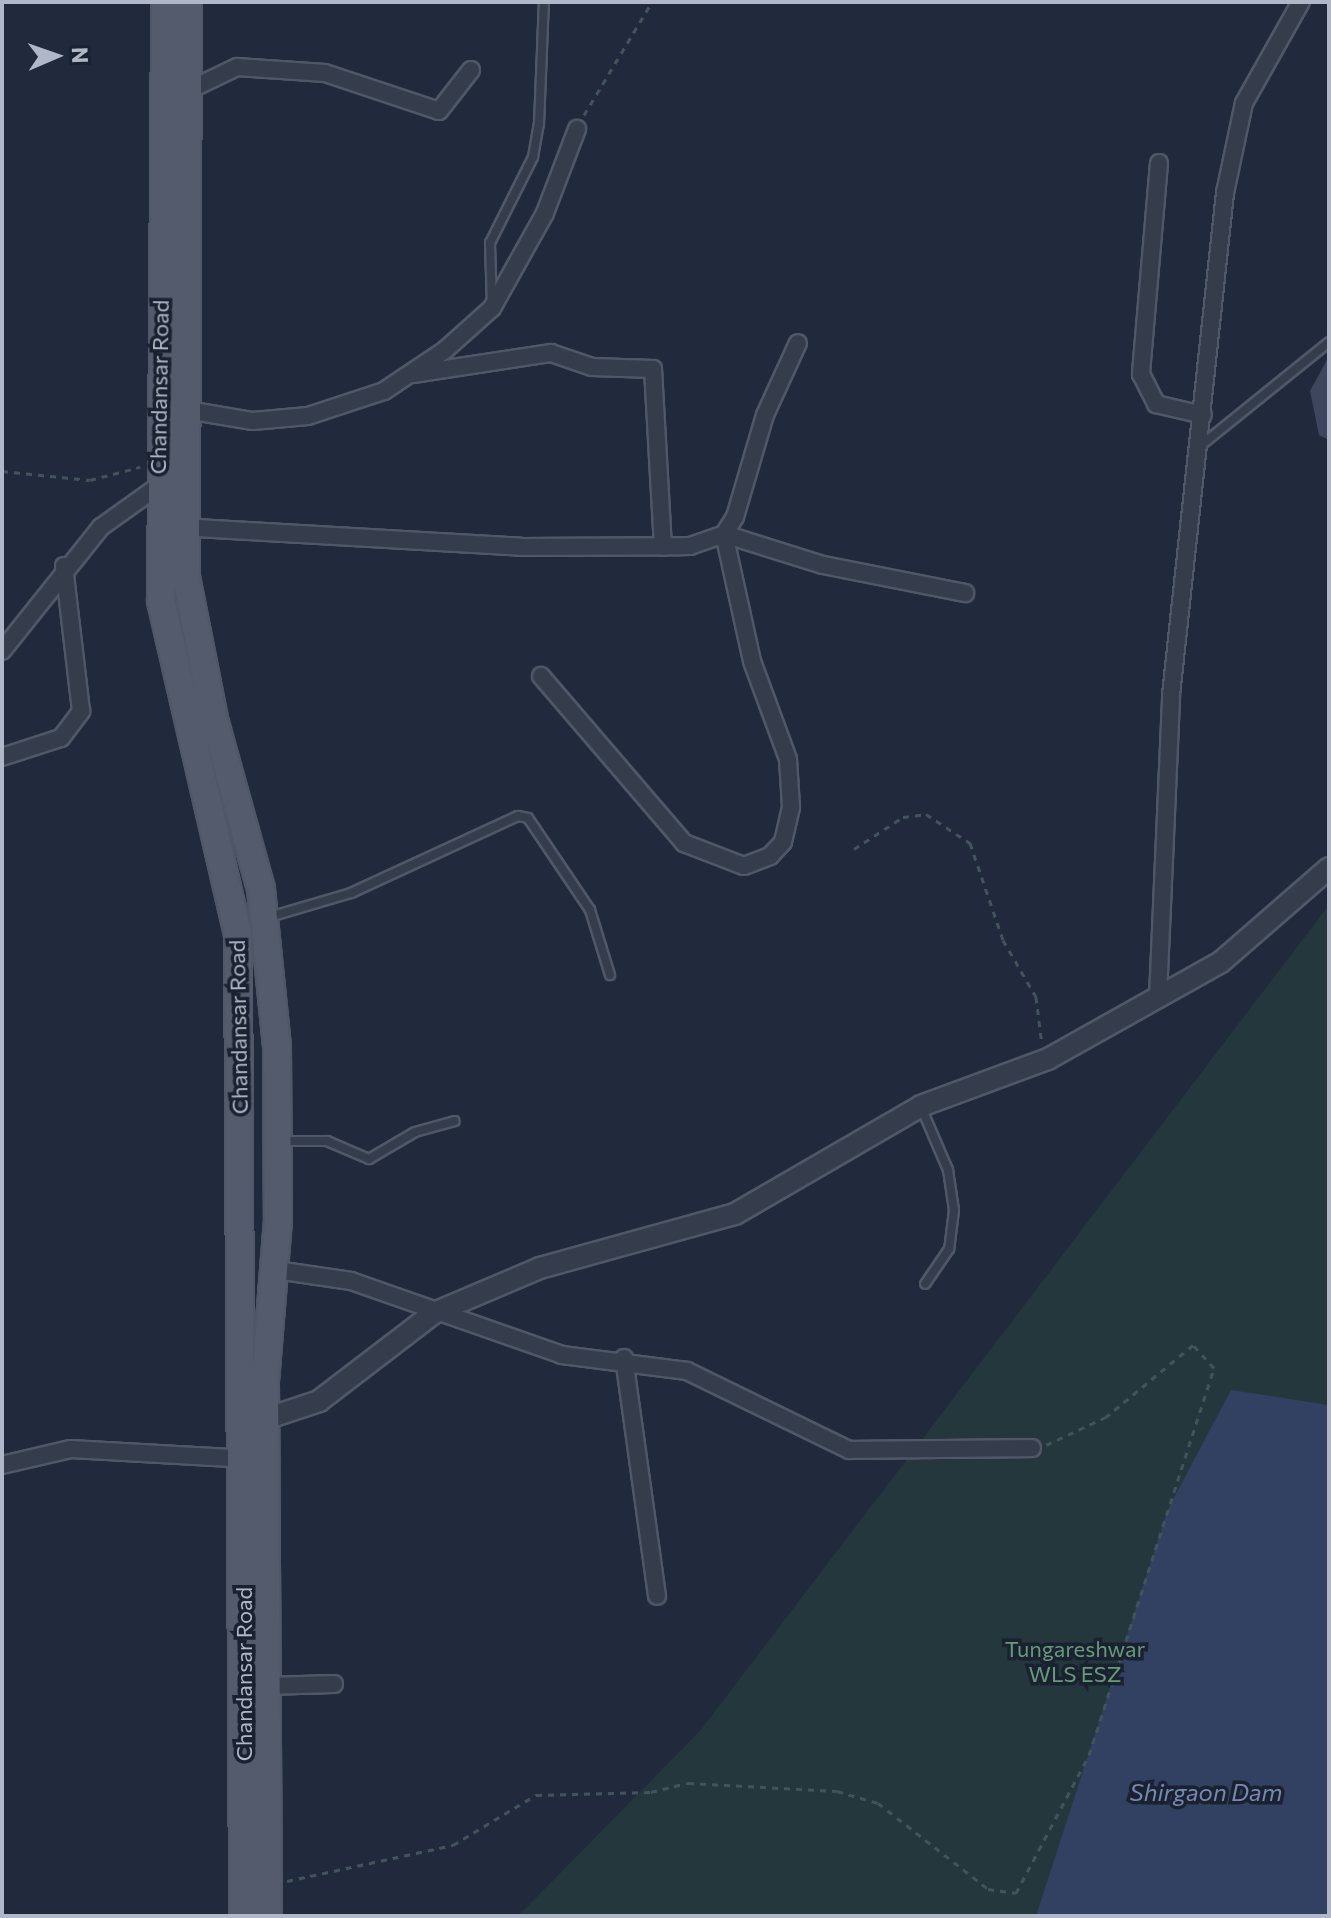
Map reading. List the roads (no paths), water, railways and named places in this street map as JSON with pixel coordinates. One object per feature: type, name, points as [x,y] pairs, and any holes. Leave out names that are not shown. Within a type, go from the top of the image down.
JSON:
[{"type":"main road","name":"Chandansar Road","points":[[165,2],[158,472],[172,527],[161,601],[238,934],[254,1423]]},
{"type":"main road","points":[[188,2],[181,409],[183,473],[172,527],[186,577],[215,723],[266,918],[279,1141],[276,1270],[254,1423],[266,1686],[268,1916]]},
{"type":"main road","name":"Chandansar Road","points":[[243,1916],[255,1459]]},
{"type":"street","points":[[1158,997],[1171,695],[1225,193],[1244,103],[1301,2]]},
{"type":"street","points":[[185,92],[237,67],[325,73],[439,111],[471,70]]},
{"type":"street","points":[[181,409],[253,421],[308,416],[384,391],[492,308],[545,213],[577,129]]},
{"type":"street","points":[[1159,163],[1141,374],[1156,404],[1203,415]]},
{"type":"street","points":[[541,676],[684,843],[744,866],[770,856],[783,842],[791,807],[788,759],[752,661],[724,534],[798,343]]},
{"type":"street","points":[[408,374],[551,353],[592,367],[653,369],[663,547]]},
{"type":"street","points":[[2,651],[64,566],[158,472],[183,473]]},
{"type":"street","points":[[172,527],[521,547],[663,547],[724,534],[823,565],[965,593]]},
{"type":"street","points":[[2,757],[61,738],[81,711],[64,566]]},
{"type":"street","points":[[254,1423],[319,1401],[434,1313],[540,1268],[735,1214],[921,1106],[1048,1059],[1221,962],[1329,868]]},
{"type":"street","points":[[276,1270],[351,1281],[434,1313],[562,1355],[624,1358],[687,1371],[849,1450],[1032,1448]]},
{"type":"street","points":[[624,1358],[657,1596]]},
{"type":"street","points":[[2,1465],[71,1449],[255,1459]]},
{"type":"street","points":[[266,1686],[334,1684]]},
{"type":"lane","points":[[492,308],[490,243],[533,157],[539,124],[544,2]]},
{"type":"lane","points":[[1197,448],[1329,342]]},
{"type":"lane","points":[[266,918],[351,893],[518,816],[528,818],[590,910],[610,975]]},
{"type":"lane","points":[[921,1106],[948,1170],[954,1210],[949,1249],[925,1284]]},
{"type":"lane","points":[[279,1141],[327,1141],[369,1159],[415,1132],[455,1121]]},
{"type":"water","name":"Shirgaon Dam","points":[[1231,1390],[1329,1405],[1329,1916],[1036,1916],[1168,1509]]},
{"type":"park label","name":"Tungareshwar WLS ESZ","points":[[1075,1660]]}]
